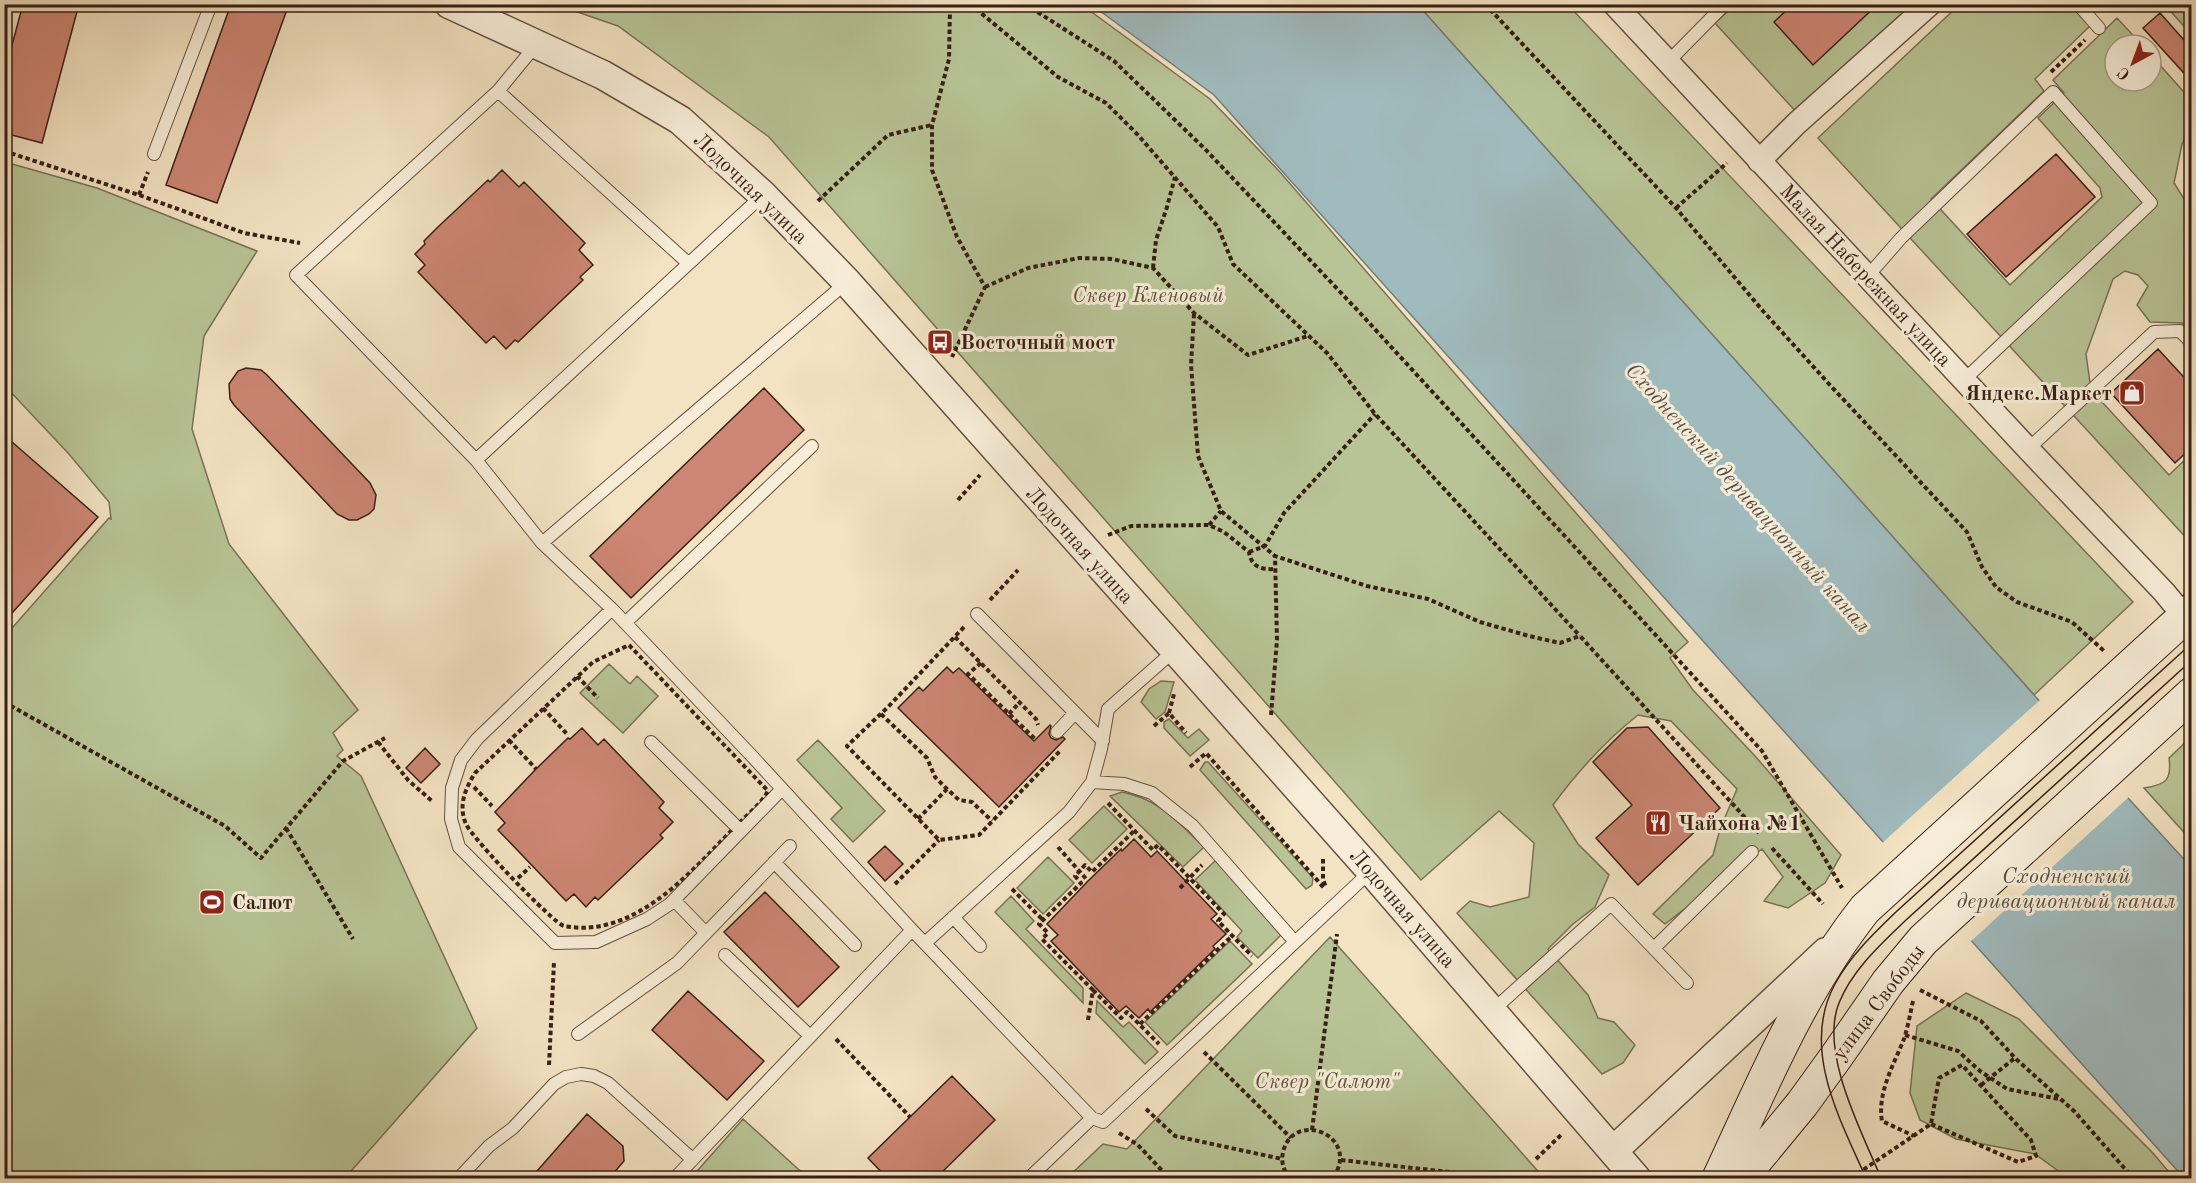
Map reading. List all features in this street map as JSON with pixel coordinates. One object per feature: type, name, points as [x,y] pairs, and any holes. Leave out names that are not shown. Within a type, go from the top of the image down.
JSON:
[{"type":"main road","points":[[1719,1179],[1796,1015],[1845,934],[1865,909],[2098,696],[2189,617]]},
{"type":"main road","name":"улица Свободы","points":[[1741,1179],[1802,1104],[1887,982],[1923,940],[2192,694]]},
{"type":"street","name":"Лодочная улица","points":[[448,4],[603,75],[680,120],[763,195],[847,282],[1175,650],[1371,871],[1636,1179]]},
{"type":"street","name":"Малая Набережная улица","points":[[1614,4],[2028,449],[2189,617]]},
{"type":"street","points":[[1759,161],[1797,123],[1930,4]]},
{"type":"street","points":[[1613,1151],[1845,934]]},
{"type":"lane","points":[[154,154],[211,4]]},
{"type":"lane","points":[[1668,62],[1725,4]]},
{"type":"lane","points":[[2078,4],[2099,28]]},
{"type":"lane","points":[[536,45],[498,91],[296,275],[476,460],[542,543],[612,609],[912,930],[1097,1120]]},
{"type":"lane","points":[[498,91],[688,263]]},
{"type":"lane","points":[[1867,276],[1901,238],[2053,92],[2151,203],[1964,380]]},
{"type":"lane","points":[[476,460],[763,195]]},
{"type":"lane","points":[[542,543],[847,282]]},
{"type":"lane","points":[[2028,449],[2154,332],[2180,331],[2192,343]]},
{"type":"lane","points":[[625,623],[812,446]]},
{"type":"lane","points":[[612,609],[477,739],[461,760],[452,788],[451,819],[459,847],[555,943],[596,942],[647,919],[674,900],[739,828],[782,789]]},
{"type":"lane","points":[[977,614],[1103,741]]},
{"type":"lane","points":[[925,943],[1069,812],[1092,782],[1103,741],[1108,709],[1175,650]]},
{"type":"lane","points":[[1057,732],[1075,713]]},
{"type":"lane","points":[[651,742],[739,828]]},
{"type":"lane","points":[[1092,782],[1124,784],[1152,793],[1192,826],[1291,938]]},
{"type":"lane","points":[[578,1034],[677,963],[790,846]]},
{"type":"lane","points":[[1654,948],[1752,852]]},
{"type":"lane","points":[[774,862],[855,945]]},
{"type":"lane","points":[[1029,1179],[1097,1120],[1132,1095],[1291,938],[1371,871]]},
{"type":"lane","points":[[674,900],[706,933]]},
{"type":"lane","points":[[1492,1011],[1611,904],[1687,983]]},
{"type":"lane","points":[[953,917],[980,946]]},
{"type":"lane","points":[[675,1179],[912,930]]},
{"type":"lane","points":[[725,955],[810,1036]]},
{"type":"lane","points":[[459,1179],[489,1146],[513,1128],[548,1090],[566,1077],[581,1074],[594,1076],[608,1083],[692,1159]]},
{"type":"path","points":[[985,287],[957,237],[932,170],[932,125],[949,59],[949,6],[960,9],[968,4],[1058,77],[1106,103],[1138,135],[1218,227],[1233,264],[1327,353],[1376,414],[1823,904]]},
{"type":"path","points":[[1025,4],[1114,60],[1206,150],[1369,323],[1762,751],[1842,888]]},
{"type":"path","points":[[1485,4],[1676,208],[1807,360],[1967,532],[1982,567],[1996,587],[2017,602],[2072,622],[2104,651]]},
{"type":"path","points":[[2053,92],[2043,80],[2099,28]]},
{"type":"path","points":[[818,201],[888,135],[932,125]]},
{"type":"path","points":[[4,151],[139,195],[244,233],[325,248]]},
{"type":"path","points":[[1676,208],[1733,158]]},
{"type":"path","points":[[1153,268],[1156,240],[1175,177]]},
{"type":"path","points":[[951,358],[985,287],[1028,268],[1079,258],[1113,259],[1153,268],[1194,313],[1248,355],[1308,336]]},
{"type":"path","points":[[1194,313],[1191,364],[1198,456],[1221,511],[1275,556],[1367,586],[1428,599],[1480,622],[1529,636],[1560,643],[1580,636]]},
{"type":"path","points":[[1249,552],[1265,546],[1284,513],[1376,414]]},
{"type":"path","points":[[958,500],[980,475]]},
{"type":"path","points":[[1209,525],[1221,511]]},
{"type":"path","points":[[1108,535],[1131,526],[1209,525],[1224,532],[1249,552],[1250,559],[1256,566],[1264,570],[1275,569]]},
{"type":"path","points":[[1271,719],[1277,640],[1275,556]]},
{"type":"path","points":[[939,840],[847,746],[881,714],[1018,570]]},
{"type":"path","points":[[955,637],[981,663],[1036,718],[1038,724],[1033,737],[968,674],[981,663]]},
{"type":"path","points":[[629,645],[768,791],[739,828],[679,885],[641,909],[611,924],[589,928],[560,925],[480,846],[466,825],[462,808],[465,789],[475,773],[577,676],[593,662],[629,645]]},
{"type":"path","points":[[577,676],[598,698]]},
{"type":"path","points":[[1154,726],[1169,713],[1174,694]]},
{"type":"path","points":[[4,702],[225,826],[261,858],[343,761],[385,738]]},
{"type":"path","points":[[1009,714],[1020,702]]},
{"type":"path","points":[[543,708],[567,734]]},
{"type":"path","points":[[1169,713],[1186,733]]},
{"type":"path","points":[[881,714],[927,758],[935,777],[947,789],[959,800],[972,802],[992,821]]},
{"type":"path","points":[[882,897],[939,840],[979,835],[1086,724]]},
{"type":"path","points":[[509,740],[536,768]]},
{"type":"path","points":[[378,742],[408,780],[451,819]]},
{"type":"path","points":[[1190,767],[1206,753],[1329,893],[1323,880],[1323,860],[1326,849]]},
{"type":"path","points":[[469,782],[492,806]]},
{"type":"path","points":[[1107,782],[1101,795],[1153,850],[1158,844],[1224,914],[1218,921],[1257,963],[1291,938]]},
{"type":"path","points":[[918,819],[947,789]]},
{"type":"path","points":[[286,828],[353,939]]},
{"type":"path","points":[[1134,831],[1092,872],[1085,865],[1075,876],[1081,882],[1039,924],[1048,933],[1042,939],[1121,1018],[1127,1012],[1172,1057]]},
{"type":"path","points":[[1063,838],[1056,845],[1088,880]]},
{"type":"path","points":[[1180,888],[1215,852]]},
{"type":"path","points":[[515,880],[530,867]]},
{"type":"path","points":[[1003,895],[1018,881]]},
{"type":"path","points":[[1011,888],[1043,920]]},
{"type":"path","points":[[1312,1130],[1337,934]]},
{"type":"path","points":[[1140,1024],[1232,936]]},
{"type":"path","points":[[548,1090],[555,943]]},
{"type":"path","points":[[1915,1136],[1882,1121],[1880,1108],[1888,1077],[1905,1035],[1917,989],[1981,1021],[2015,1058],[2075,1113],[2133,1179]]},
{"type":"path","points":[[1089,1020],[1093,990]]},
{"type":"path","points":[[822,1024],[910,1117]]},
{"type":"path","points":[[1905,1035],[1958,1051],[2007,1089],[2060,1099]]},
{"type":"path","points":[[1191,1039],[1291,1138]]},
{"type":"path","points":[[1981,1085],[2015,1058]]},
{"type":"path","points":[[1851,1179],[1930,1124],[1939,1078],[1962,1065],[2031,1140],[2036,1156],[2018,1162],[1930,1124]]},
{"type":"path","points":[[1132,1095],[1175,1136],[1282,1159]]},
{"type":"path","points":[[1097,1120],[1138,1145],[1169,1179]]},
{"type":"path","points":[[1536,1159],[1567,1129]]},
{"type":"path","points":[[1290,1179],[1284,1170],[1282,1159],[1284,1148],[1291,1138],[1300,1132],[1312,1130],[1323,1132],[1339,1148],[1341,1160],[1333,1179]]},
{"type":"path","points":[[1341,1160],[1503,1179]]},
{"type":"green space","name":"Сквер Кленовый","points":[[557,5],[1082,5],[1210,99],[1279,171],[1688,642],[1670,658],[1693,690],[1755,756],[1841,855],[1825,883],[1788,908],[1764,901],[1783,877],[1762,849],[1665,924],[1653,914],[1713,855],[1720,829],[1737,789],[1671,721],[1638,715],[1614,735],[1592,757],[1553,805],[1578,844],[1609,875],[1595,907],[1573,924],[1548,949],[1588,995],[1598,1018],[1614,1022],[1635,1045],[1623,1063],[1602,1074],[1457,913],[1470,901],[1490,907],[1529,897],[1534,843],[1499,811],[1421,880],[769,137],[618,26]]},
{"type":"green space","points":[[1418,5],[1568,5],[2133,602],[2034,695]]},
{"type":"green space","points":[[1735,5],[1918,5],[1798,114],[1715,23]]},
{"type":"green space","points":[[1959,5],[2070,5],[2090,26],[2035,79],[2044,91],[1931,199],[2010,285],[2102,197],[2100,188],[2038,118],[2064,93],[2053,80],[2117,18],[2131,33],[2103,33],[2103,93],[2163,93],[2163,68],[2191,100],[2191,130],[2182,144],[2174,183],[2191,210],[2191,333],[2182,323],[2150,322],[2137,305],[2148,286],[2138,275],[2125,271],[2113,279],[2086,354],[2091,390],[2169,475],[2190,455],[2191,543],[1818,138]]},
{"type":"green space","points":[[2165,5],[2191,5],[2191,34]]},
{"type":"green space","name":"Салют","points":[[5,162],[97,188],[257,251],[204,336],[192,429],[229,544],[358,710],[333,733],[343,750],[337,756],[361,776],[477,1028],[345,1178],[5,1178],[5,636],[109,518],[111,519],[109,502],[68,453],[5,386]]},
{"type":"green space","points":[[609,664],[630,684],[637,676],[658,696],[623,733],[580,693]]},
{"type":"green space","points":[[1161,681],[1174,682],[1165,712],[1156,719],[1141,702],[1149,689]]},
{"type":"green space","points":[[1169,719],[1188,738],[1199,729],[1209,740],[1190,756],[1164,728],[1164,722]]},
{"type":"green space","points":[[818,740],[885,811],[853,842],[831,819],[842,808],[797,760]]},
{"type":"green space","points":[[2188,740],[2192,754],[2191,840],[2144,788],[2158,785],[2166,780],[2169,772],[2169,758]]},
{"type":"green space","points":[[1205,762],[1208,762],[1313,878],[1312,885],[1306,889],[1200,770]]},
{"type":"green space","points":[[1122,792],[1158,806],[1204,847],[1183,867],[1110,796]]},
{"type":"green space","points":[[1104,806],[1127,829],[1092,863],[1069,840]]},
{"type":"green space","points":[[1048,857],[1074,883],[1043,914],[1017,888]]},
{"type":"green space","points":[[1216,860],[1281,935],[1258,958],[1237,937],[1242,931],[1195,880]]},
{"type":"green space","points":[[1011,896],[1034,921],[1026,929],[1083,988],[1083,1003],[995,912]]},
{"type":"green space","name":"Сквер \"Салют\"","points":[[1330,937],[1544,1178],[1067,1178],[1103,1144],[1127,1149]]},
{"type":"green space","points":[[1230,941],[1252,964],[1167,1045],[1145,1022]]},
{"type":"green space","points":[[1966,993],[2019,1019],[2152,1152],[2174,1178],[2068,1178],[2035,1154],[1956,1139],[1920,1120],[1910,1093],[1917,1026]]},
{"type":"green space","points":[[1097,1001],[1123,1027],[1129,1022],[1158,1052],[1145,1064],[1096,1013]]},
{"type":"green space","points":[[743,1119],[808,1178],[691,1178]]},
{"type":"water","name":"Сходненский деривационный канал","points":[[1092,5],[1418,5],[2034,695],[2191,867],[2191,1178],[2184,1178],[1214,95]]},
{"type":"pier","points":[[2041,699],[2130,796],[1969,943],[1881,844]]},
{"type":"building","points":[[23,4],[79,4],[42,143],[4,133],[4,75]]},
{"type":"building","points":[[231,4],[289,4],[217,203],[166,185]]},
{"type":"building","points":[[1793,4],[1878,4],[1813,65],[1774,22]]},
{"type":"building","points":[[2160,13],[2192,49],[2192,82],[2163,50],[2163,33],[2148,33],[2143,28]]},
{"type":"building","points":[[2056,154],[2095,197],[2006,277],[1967,234]]},
{"type":"building","points":[[502,170],[519,187],[524,182],[585,243],[579,250],[593,265],[580,277],[583,280],[518,342],[515,340],[506,349],[494,336],[486,343],[418,272],[425,265],[415,254],[439,226],[488,180],[490,182]]},
{"type":"building","points":[[2158,349],[2192,386],[2192,447],[2175,463],[2111,393]]},
{"type":"building","points":[[246,368],[261,370],[267,375],[370,483],[376,495],[374,509],[369,514],[357,520],[349,520],[337,514],[234,405],[230,399],[229,384],[238,371]]},
{"type":"building","points":[[764,388],[804,430],[631,598],[590,556]]},
{"type":"building","points":[[4,435],[98,517],[4,622]]},
{"type":"building","points":[[947,667],[953,673],[959,668],[1034,741],[1050,725],[1051,738],[1056,740],[1063,737],[1065,739],[999,807],[898,708],[919,687],[923,691]]},
{"type":"building","name":"Чайхона №1","points":[[1648,727],[1720,808],[1638,885],[1596,838],[1632,805],[1593,762],[1627,728]]},
{"type":"building","points":[[582,728],[598,745],[604,739],[664,802],[659,808],[673,822],[660,835],[663,838],[598,900],[595,897],[586,907],[574,894],[566,901],[498,830],[505,823],[495,812],[568,738],[570,739]]},
{"type":"building","points":[[425,748],[440,764],[421,783],[406,768]]},
{"type":"building","points":[[1134,839],[1151,857],[1157,851],[1217,914],[1211,919],[1226,934],[1213,946],[1215,949],[1150,1012],[1148,1009],[1139,1018],[1126,1006],[1119,1012],[1051,941],[1058,935],[1047,924],[1088,881]]},
{"type":"building","points":[[885,846],[903,864],[885,881],[868,862]]},
{"type":"building","points":[[765,892],[839,967],[798,1007],[724,932]]},
{"type":"building","points":[[688,991],[764,1061],[727,1100],[652,1030]]},
{"type":"building","points":[[952,1076],[995,1120],[935,1179],[888,1179],[868,1158]]},
{"type":"building","points":[[587,1114],[623,1146],[624,1161],[609,1179],[530,1179]]},
{"type":"tram line","points":[[1866,1178],[1836,1108],[1823,1058],[1821,1033],[1825,1008],[1841,974],[1863,945],[1897,911],[2192,643]]},
{"type":"tram line","points":[[1881,1178],[1845,1092],[1834,1045],[1834,1023],[1839,1003],[1851,979],[1868,958],[1906,920],[2192,660]]},
{"type":"place","name":"Восточный мост","points":[[940,342]]},
{"type":"place","name":"Яндекс.Маркет","points":[[2132,393]]},
{"type":"place","name":"Чайхона №1","points":[[1658,823]]},
{"type":"place","name":"Салют","points":[[212,902]]}]
